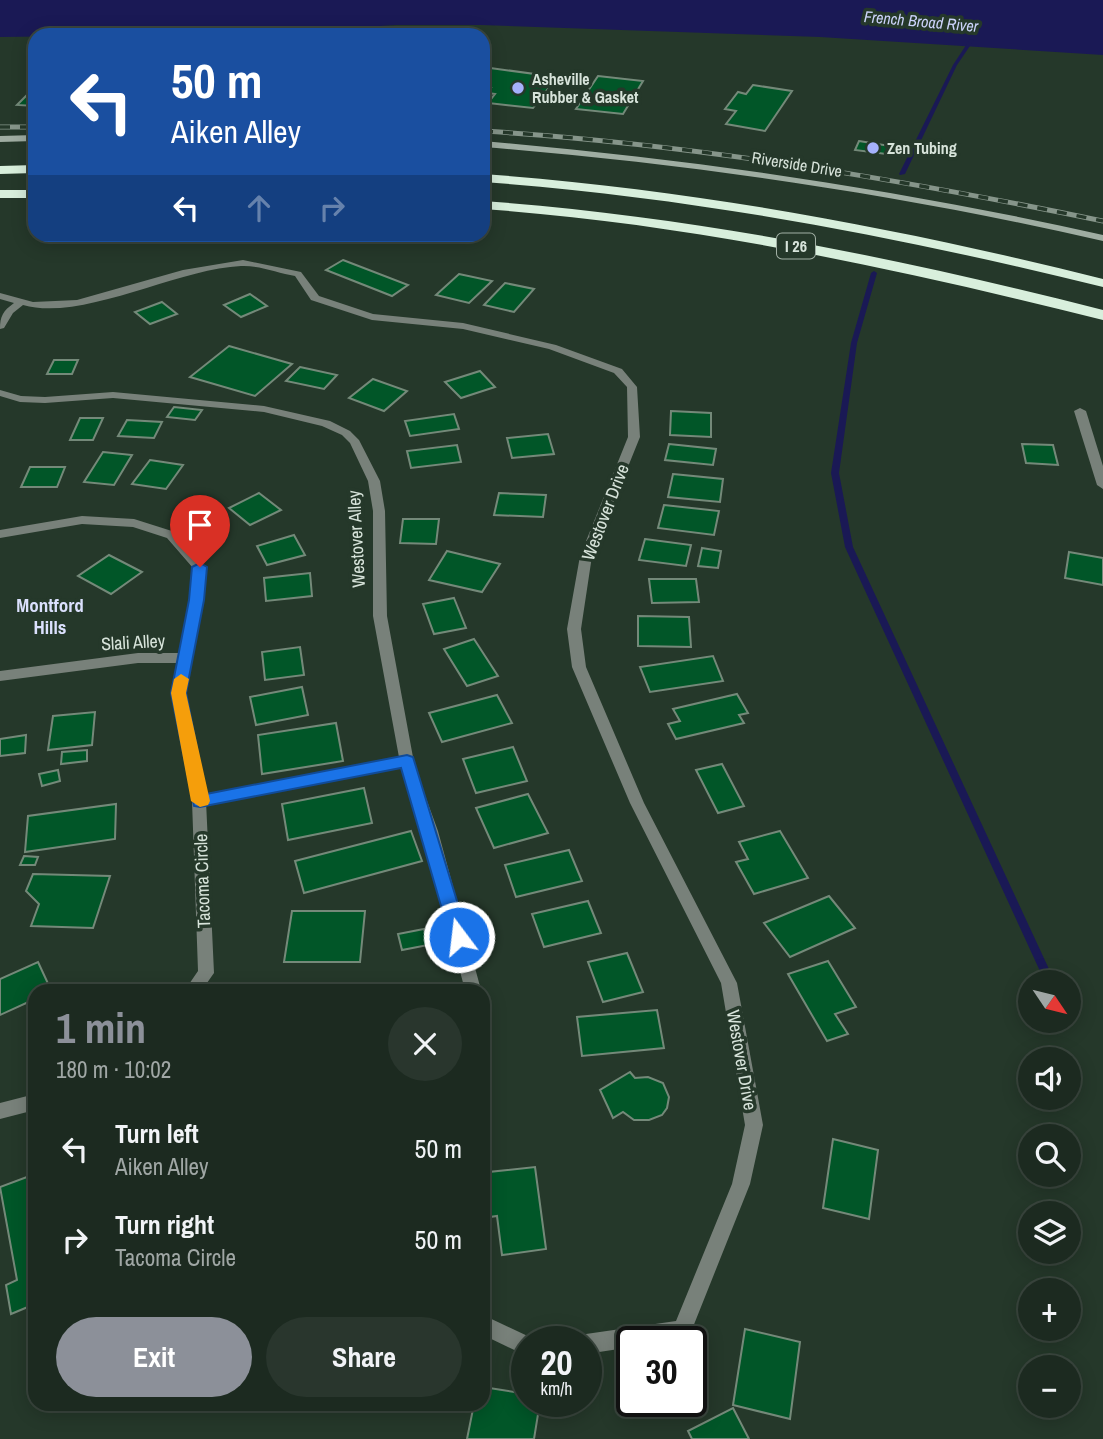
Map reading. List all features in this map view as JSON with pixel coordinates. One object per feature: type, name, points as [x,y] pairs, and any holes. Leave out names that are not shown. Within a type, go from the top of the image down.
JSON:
[{"type":"highway","points":[[0,170],[28,169]]},
{"type":"highway","name":"I 26","points":[[490,179],[619,192],[790,215],[925,240],[1103,283]]},
{"type":"highway","points":[[0,194],[28,194]]},
{"type":"highway","name":"I 26","points":[[490,206],[603,217],[769,241],[905,267],[1103,315]]},
{"type":"main road","points":[[0,139],[28,138]]},
{"type":"main road","name":"Riverside Drive","points":[[490,145],[647,158],[822,181],[1103,238]]},
{"type":"street","name":"Westover Drive","points":[[0,296],[48,306],[78,303],[183,273],[243,263],[298,274],[315,298],[372,317],[463,326],[552,346],[618,371],[632,387],[634,437],[586,556],[574,629],[579,667],[637,803],[729,983],[754,1125],[741,1184],[682,1330],[602,1342]]},
{"type":"street","points":[[0,326],[9,312],[21,302]]},
{"type":"street","name":"Westover Alley","points":[[0,393],[45,400],[113,395],[264,409],[311,419],[346,433],[364,457],[374,481],[379,511],[380,616],[407,761],[430,831],[471,984]]},
{"type":"street","points":[[1080,411],[1103,485]]},
{"type":"street","name":"Tacoma Circle","points":[[0,534],[82,520],[134,523],[171,535],[200,567],[179,693],[200,801],[206,973],[198,984]]},
{"type":"street","name":"Slali Alley","points":[[0,676],[138,658],[185,658]]},
{"type":"street","points":[[200,801],[407,761]]},
{"type":"street","points":[[0,1111],[28,1104]]},
{"type":"street","points":[[490,1328],[511,1338]]},
{"type":"water","name":"French Broad River","points":[[0,0],[1103,0],[1103,55],[820,37],[481,25],[28,28],[28,37],[0,37]]},
{"type":"building","name":"Asheville Rubber & Gasket","points":[[490,68],[557,77],[533,108],[490,103],[495,94],[490,93]]},
{"type":"building","points":[[598,76],[643,81],[623,114],[576,109]]},
{"type":"building","points":[[753,85],[792,91],[765,131],[726,124],[736,111],[725,109],[738,92],[746,94]]},
{"type":"building","points":[[28,94],[28,106],[17,105]]},
{"type":"building","name":"Zen Tubing","points":[[859,141],[890,146],[886,154],[855,150]]},
{"type":"building","points":[[343,260],[408,285],[392,296],[326,270]]},
{"type":"building","points":[[459,274],[492,281],[469,303],[436,295]]},
{"type":"building","points":[[505,283],[534,289],[514,312],[484,305]]},
{"type":"building","points":[[250,294],[267,306],[241,317],[224,305]]},
{"type":"building","points":[[162,302],[177,314],[150,324],[135,312]]},
{"type":"building","points":[[229,346],[292,364],[255,396],[190,377]]},
{"type":"building","points":[[54,360],[78,360],[72,374],[47,374]]},
{"type":"building","points":[[300,367],[337,375],[324,389],[286,381]]},
{"type":"building","points":[[480,371],[495,387],[461,398],[445,382]]},
{"type":"building","points":[[373,379],[407,391],[384,411],[349,398]]},
{"type":"building","points":[[174,407],[202,410],[195,420],[167,417]]},
{"type":"building","points":[[671,411],[711,413],[711,437],[670,435]]},
{"type":"building","points":[[454,414],[459,429],[410,436],[405,421]]},
{"type":"building","points":[[80,418],[103,418],[93,440],[70,440]]},
{"type":"building","points":[[127,420],[162,422],[154,438],[118,436]]},
{"type":"building","points":[[548,434],[554,454],[512,458],[507,438]]},
{"type":"building","points":[[669,444],[716,449],[713,465],[665,460]]},
{"type":"building","points":[[1022,444],[1053,445],[1058,465],[1026,463]]},
{"type":"building","points":[[457,445],[461,462],[411,468],[407,451]]},
{"type":"building","points":[[103,452],[132,455],[114,485],[84,482]]},
{"type":"building","points":[[150,460],[183,465],[166,489],[132,484]]},
{"type":"building","points":[[30,467],[65,467],[57,487],[21,487]]},
{"type":"building","points":[[673,474],[723,479],[720,502],[668,497]]},
{"type":"building","points":[[259,493],[281,510],[250,525],[229,508]]},
{"type":"building","points":[[499,493],[546,495],[543,517],[494,515]]},
{"type":"building","points":[[664,505],[719,511],[714,535],[658,528]]},
{"type":"building","points":[[403,519],[439,519],[436,544],[400,543]]},
{"type":"building","points":[[294,535],[305,555],[267,565],[257,546]]},
{"type":"building","points":[[645,539],[691,545],[686,566],[639,560]]},
{"type":"building","points":[[702,548],[721,551],[718,568],[698,566]]},
{"type":"building","points":[[447,551],[500,564],[482,592],[429,580]]},
{"type":"building","points":[[1069,552],[1103,558],[1103,585],[1065,578]]},
{"type":"building","points":[[109,555],[142,572],[111,594],[78,576]]},
{"type":"building","points":[[310,573],[312,596],[266,601],[264,578]]},
{"type":"building","points":[[649,579],[696,579],[699,602],[652,603]]},
{"type":"building","points":[[454,598],[466,628],[434,634],[423,604]]},
{"type":"building","points":[[638,616],[689,617],[691,647],[638,646]]},
{"type":"building","points":[[474,639],[498,676],[467,686],[444,649]]},
{"type":"building","points":[[300,647],[304,675],[265,680],[262,652]]},
{"type":"building","points":[[713,656],[723,681],[650,692],[640,667]]},
{"type":"building","points":[[302,687],[308,715],[256,725],[250,697]]},
{"type":"building","points":[[737,694],[748,713],[739,715],[744,723],[676,739],[668,724],[680,721],[673,709]]},
{"type":"building","points":[[497,695],[512,723],[442,742],[429,713]]},
{"type":"building","points":[[95,712],[92,745],[48,750],[53,716]]},
{"type":"building","points":[[336,723],[343,761],[262,774],[258,735]]},
{"type":"building","points":[[26,735],[25,753],[0,756],[0,739]]},
{"type":"building","points":[[513,747],[527,781],[476,793],[463,759]]},
{"type":"building","points":[[87,750],[87,761],[61,764],[62,752]]},
{"type":"building","points":[[722,764],[744,806],[718,813],[696,770]]},
{"type":"building","points":[[58,770],[60,781],[42,786],[39,774]]},
{"type":"building","points":[[364,788],[372,823],[288,840],[282,804]]},
{"type":"building","points":[[528,794],[548,833],[494,848],[476,808]]},
{"type":"building","points":[[116,804],[115,839],[25,852],[28,816]]},
{"type":"building","points":[[411,831],[422,861],[304,893],[295,861]]},
{"type":"building","points":[[780,831],[808,878],[754,894],[736,862],[748,859],[739,842]]},
{"type":"building","points":[[569,850],[582,881],[516,897],[505,865]]},
{"type":"building","points":[[24,856],[38,857],[35,865],[20,865]]},
{"type":"building","points":[[33,874],[110,876],[93,928],[31,926],[39,904],[26,891]]},
{"type":"building","points":[[829,896],[855,928],[790,957],[764,923]]},
{"type":"building","points":[[588,901],[601,933],[544,947],[532,914]]},
{"type":"building","points":[[292,911],[365,911],[360,962],[284,962]]},
{"type":"building","points":[[424,929],[428,945],[402,950],[398,934]]},
{"type":"building","points":[[627,953],[643,992],[603,1002],[588,962]]},
{"type":"building","points":[[828,961],[856,1007],[835,1014],[848,1034],[827,1041],[788,974]]},
{"type":"building","points":[[38,962],[48,984],[28,984],[28,1002],[0,1015],[0,979]]},
{"type":"building","points":[[657,1010],[664,1048],[582,1056],[577,1017]]},
{"type":"building","points":[[630,1072],[635,1078],[648,1077],[663,1083],[669,1097],[667,1108],[662,1115],[649,1120],[634,1120],[623,1112],[613,1118],[600,1090]]},
{"type":"building","points":[[833,1139],[878,1150],[869,1219],[823,1208]]},
{"type":"building","points":[[535,1167],[546,1249],[502,1255],[497,1216],[490,1217],[490,1172]]},
{"type":"building","points":[[28,1177],[28,1307],[11,1314],[6,1285],[17,1280],[0,1187]]},
{"type":"building","points":[[745,1329],[800,1342],[790,1419],[733,1405]]},
{"type":"building","points":[[490,1388],[511,1391],[511,1417],[538,1417],[534,1439],[467,1439],[473,1411],[490,1411]]},
{"type":"building","points":[[733,1408],[749,1439],[692,1439],[688,1431]]},
{"type":"waterway","name":"French Broad River","points":[[902,174],[955,65],[972,40]]},
{"type":"waterway","points":[[874,273],[854,343],[835,473],[849,547],[1044,970]]},
{"type":"railway","points":[[0,127],[28,127]]},
{"type":"railway","points":[[490,132],[640,145],[795,165],[1103,221]]},
{"type":"slow traffic","points":[[181,679],[179,693],[202,801]]},
{"type":"place","name":"Asheville Rubber & Gasket","points":[[518,88]]},
{"type":"place","name":"Zen Tubing","points":[[873,148]]},
{"type":"district","name":"Montford Hills","points":[[50,616]]},
{"type":"route","points":[[200,567],[179,693],[200,801],[407,761],[430,831],[459,937]]}]
